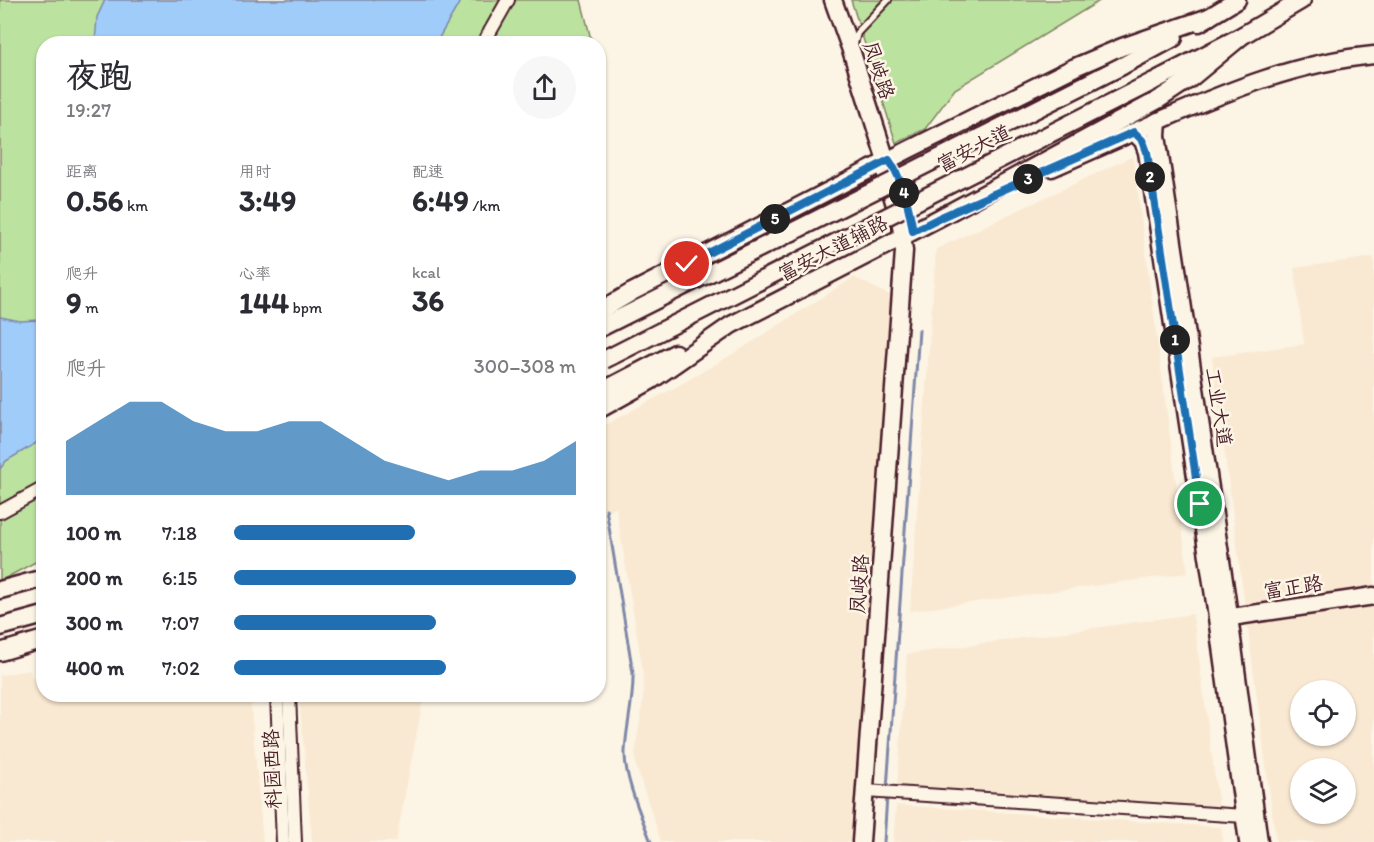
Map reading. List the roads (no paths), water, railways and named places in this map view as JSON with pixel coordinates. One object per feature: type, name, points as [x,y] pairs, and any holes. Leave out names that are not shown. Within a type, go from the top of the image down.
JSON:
[{"type":"main road","name":"凤岐路","points":[[833,0],[886,159],[886,175],[898,213],[908,234],[861,842]]},
{"type":"main road","name":"富安大道","points":[[606,325],[1122,66],[1237,0]]},
{"type":"main road","name":"富安大道","points":[[606,358],[1152,82],[1243,35],[1302,0]]},
{"type":"main road","points":[[606,307],[886,159],[1067,71],[1103,54],[1209,17]]},
{"type":"main road","name":"富安大道辅路","points":[[606,406],[652,380],[731,325],[939,218],[1158,100],[1191,78],[1243,35]]},
{"type":"main road","points":[[939,218],[1240,87],[1301,67],[1374,55]]},
{"type":"main road","name":"工业大道","points":[[1158,121],[1157,136],[1223,618],[1248,842]]},
{"type":"main road","name":"工业大道","points":[[1134,132],[1143,141],[1147,152],[1259,842]]},
{"type":"main road","points":[[606,389],[731,325]]},
{"type":"main road","points":[[0,590],[36,580]]},
{"type":"main road","name":"富正路","points":[[1223,618],[1374,596]]},
{"type":"main road","points":[[0,627],[36,617]]},
{"type":"main road","points":[[0,652],[36,641]]},
{"type":"street","points":[[488,36],[508,0]]},
{"type":"street","points":[[0,512],[36,492]]},
{"type":"street","name":"科园西路","points":[[277,702],[283,842]]},
{"type":"street","name":"科园西路","points":[[289,702],[295,842]]},
{"type":"street","points":[[865,791],[1244,816]]},
{"type":"lane","points":[[852,53],[856,33],[888,0]]},
{"type":"water","points":[[105,0],[461,0],[440,36],[96,36],[97,17]]},
{"type":"water","points":[[0,317],[20,321],[36,320],[36,443],[6,461],[0,469]]},
{"type":"waterway","points":[[887,789],[919,330]]},
{"type":"waterway","points":[[606,509],[633,673],[625,762],[634,797],[651,842]]},
{"type":"waterway","points":[[884,842],[887,796]]}]
